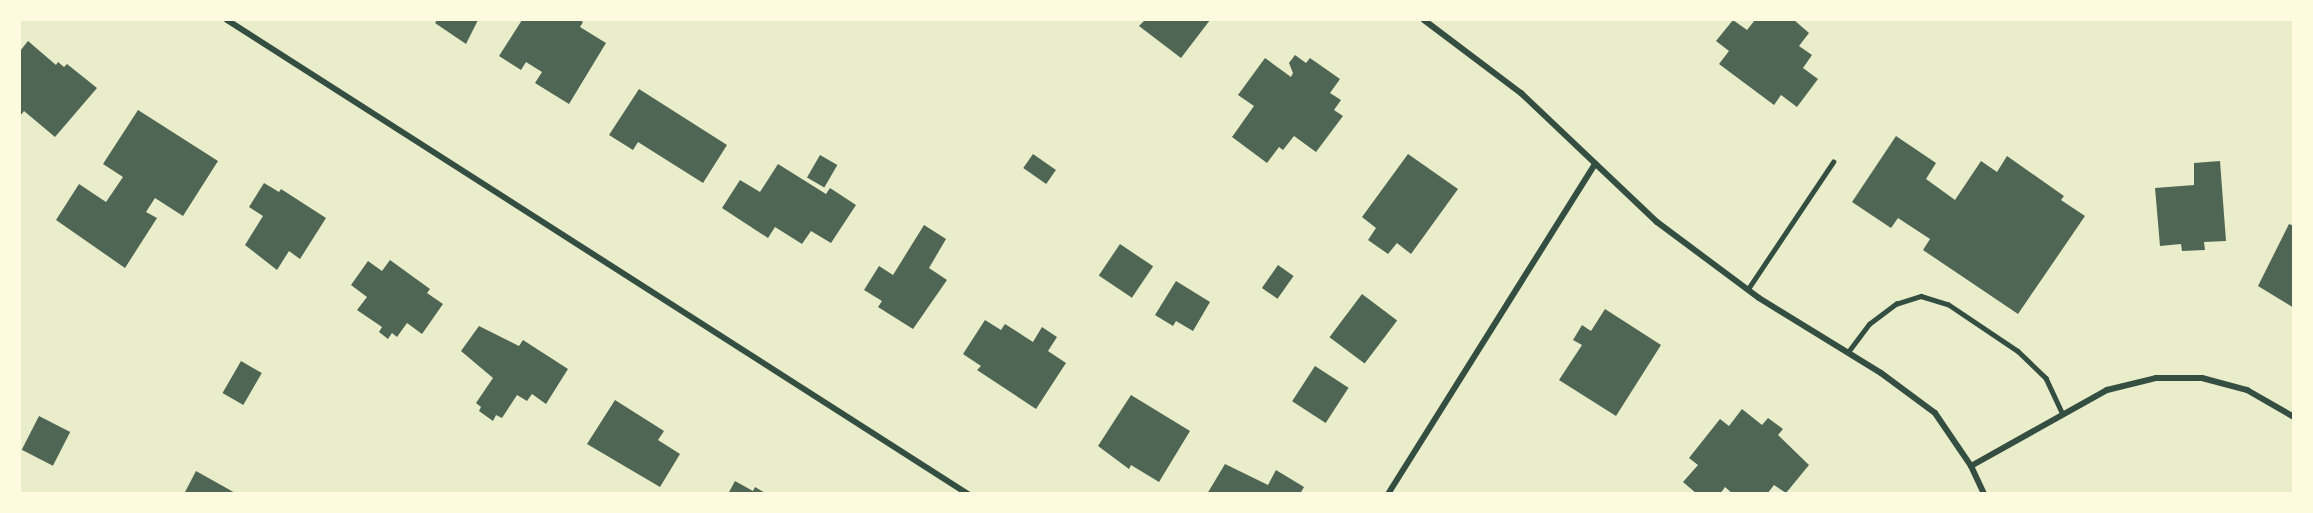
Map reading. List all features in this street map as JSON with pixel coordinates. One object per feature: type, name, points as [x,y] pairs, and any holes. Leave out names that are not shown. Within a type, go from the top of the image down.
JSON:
[{"type":"street","points":[[227,20],[968,494]]},
{"type":"street","points":[[1424,20],[1521,93],[1657,222],[1748,290],[1848,352],[1935,413],[1971,466],[1984,494]]},
{"type":"street","points":[[1388,494],[1595,164]]},
{"type":"street","points":[[1971,466],[2062,412],[2107,390],[2156,378],[2202,378],[2247,390],[2294,417]]},
{"type":"lane","points":[[1748,290],[1833,162]]},
{"type":"lane","points":[[1848,352],[1869,324],[1896,304],[1921,296],[1948,304],[2018,351],[2046,378],[2062,412]]},
{"type":"building","points":[[437,20],[478,20],[466,44],[435,23]]},
{"type":"building","points":[[522,20],[580,20],[583,22],[580,27],[606,43],[569,104],[535,83],[542,72],[526,62],[521,70],[499,56]]},
{"type":"building","points":[[1145,20],[1210,20],[1181,58],[1139,26]]},
{"type":"building","points":[[1733,20],[1747,30],[1755,20],[1794,20],[1809,33],[1799,46],[1812,55],[1803,68],[1818,79],[1797,107],[1781,95],[1774,105],[1719,64],[1729,51],[1716,41]]},
{"type":"building","points":[[28,41],[56,65],[58,62],[64,67],[67,64],[97,88],[55,137],[24,111],[20,116],[20,51]]},
{"type":"building","points":[[1295,55],[1306,63],[1310,58],[1340,79],[1330,93],[1341,100],[1334,110],[1343,116],[1316,152],[1294,136],[1283,150],[1279,147],[1267,163],[1232,137],[1254,106],[1238,95],[1265,58],[1291,77],[1293,73],[1289,63]]},
{"type":"building","points":[[639,89],[727,145],[703,183],[638,142],[633,150],[609,135]]},
{"type":"building","points":[[138,110],[218,161],[183,216],[155,198],[146,212],[157,218],[125,268],[56,220],[79,184],[106,202],[123,177],[103,164]]},
{"type":"building","points":[[1896,136],[1936,163],[1926,179],[1955,200],[1981,161],[1997,172],[2007,156],[2064,196],[2061,200],[2085,216],[2018,314],[1923,250],[1930,239],[1898,218],[1891,228],[1852,202]]},
{"type":"building","points":[[1033,154],[1056,170],[1046,184],[1023,168]]},
{"type":"building","points":[[1408,154],[1458,189],[1411,254],[1397,243],[1388,254],[1368,240],[1376,228],[1362,217]]},
{"type":"building","points":[[820,155],[837,165],[824,188],[807,178]]},
{"type":"building","points":[[2220,161],[2226,241],[2204,242],[2205,250],[2182,251],[2181,244],[2160,246],[2155,188],[2194,185],[2194,163]]},
{"type":"building","points":[[778,164],[826,194],[830,188],[856,205],[831,243],[811,231],[802,244],[775,227],[768,238],[722,208],[740,180],[760,192]]},
{"type":"building","points":[[264,183],[279,192],[281,189],[326,218],[300,259],[289,251],[277,270],[245,245],[263,216],[249,207]]},
{"type":"building","points":[[2289,224],[2294,226],[2294,308],[2258,286]]},
{"type":"building","points":[[924,225],[946,239],[929,268],[947,280],[913,329],[878,307],[882,301],[864,290],[879,266],[893,275]]},
{"type":"building","points":[[1120,244],[1153,266],[1132,298],[1099,276]]},
{"type":"building","points":[[390,260],[430,289],[427,293],[443,304],[422,334],[407,323],[397,337],[392,333],[388,339],[379,332],[382,327],[357,310],[367,297],[351,285],[368,261],[382,271]]},
{"type":"building","points":[[1278,265],[1294,276],[1278,299],[1262,288]]},
{"type":"building","points":[[1176,281],[1210,302],[1193,331],[1176,321],[1173,326],[1155,315]]},
{"type":"building","points":[[1362,294],[1397,320],[1365,364],[1330,337]]},
{"type":"building","points":[[1605,309],[1661,345],[1616,416],[1559,380],[1582,345],[1573,340],[1582,325],[1591,331]]},
{"type":"building","points":[[985,320],[1001,330],[1005,324],[1033,342],[1042,327],[1057,337],[1048,351],[1066,363],[1036,409],[977,370],[981,366],[963,354]]},
{"type":"building","points":[[479,326],[519,346],[523,340],[568,369],[546,404],[532,394],[527,401],[517,395],[502,418],[496,415],[493,421],[479,411],[481,407],[476,403],[493,378],[461,351]]},
{"type":"building","points":[[241,361],[262,373],[243,405],[222,393]]},
{"type":"building","points":[[1315,366],[1349,388],[1326,423],[1292,401]]},
{"type":"building","points":[[1131,395],[1190,431],[1159,482],[1131,465],[1129,469],[1098,446]]},
{"type":"building","points":[[615,400],[664,431],[658,440],[680,454],[660,487],[587,444]]},
{"type":"building","points":[[1742,409],[1762,425],[1768,418],[1783,429],[1778,435],[1809,465],[1786,493],[1774,485],[1767,494],[1733,494],[1725,487],[1720,494],[1697,494],[1683,482],[1698,465],[1689,458],[1720,419],[1729,426]]},
{"type":"building","points":[[39,416],[70,432],[53,466],[22,450]]},
{"type":"building","points":[[1225,464],[1268,485],[1276,470],[1304,487],[1300,494],[1207,494]]},
{"type":"building","points":[[196,471],[237,494],[184,494]]},
{"type":"building","points":[[735,481],[753,491],[755,487],[767,494],[728,494]]}]
